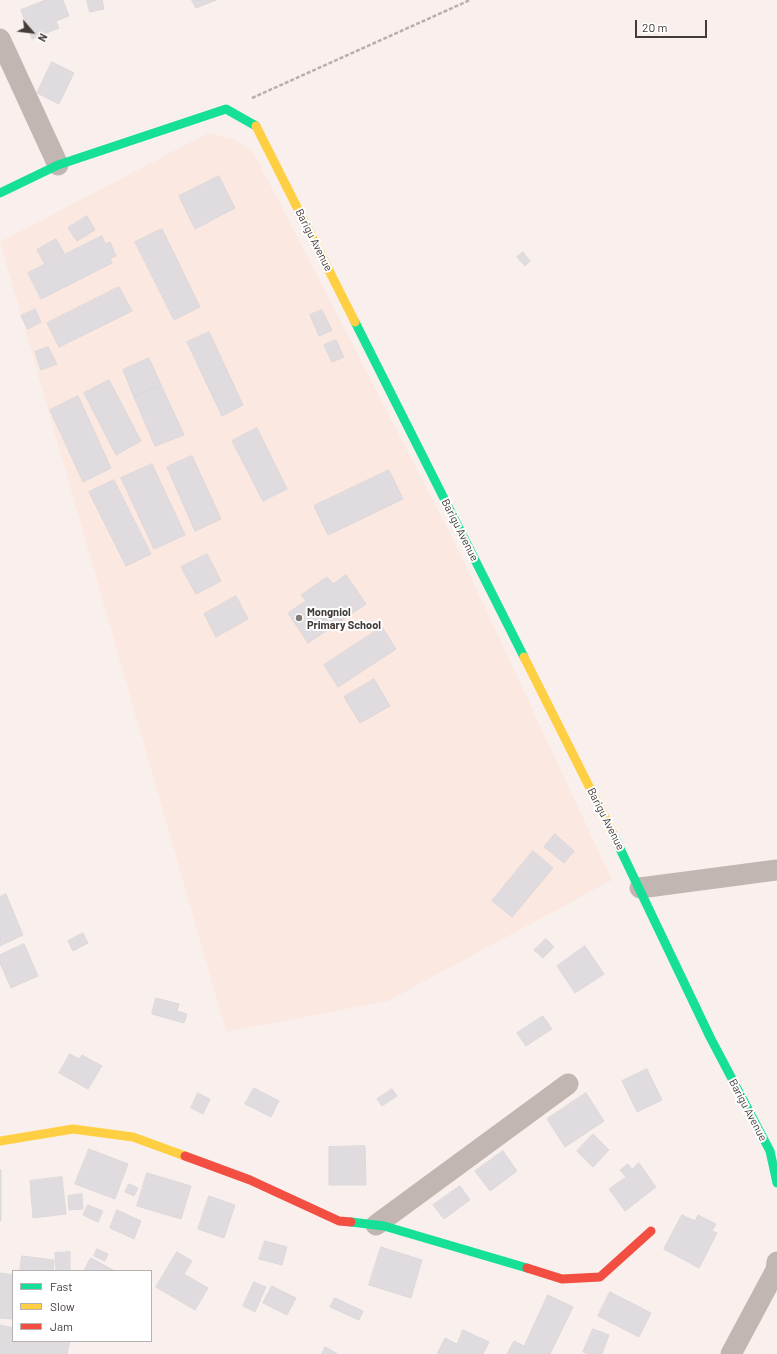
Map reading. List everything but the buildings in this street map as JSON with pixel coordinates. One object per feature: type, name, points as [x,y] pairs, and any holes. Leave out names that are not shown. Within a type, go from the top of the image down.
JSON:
[{"type":"street","points":[[0,39],[58,165]]},
{"type":"street","points":[[0,192],[58,165],[226,109]]},
{"type":"street","name":"Barigu Avenue","points":[[226,109],[256,126],[640,888],[710,1037],[770,1151],[777,1183]]},
{"type":"street","points":[[640,888],[777,870]]},
{"type":"street","points":[[376,1226],[568,1084]]},
{"type":"street","points":[[0,1141],[73,1130],[133,1137],[250,1180],[339,1221],[384,1226],[562,1279],[600,1277],[651,1231]]},
{"type":"street","points":[[731,1354],[777,1267]]},
{"type":"path","points":[[226,109],[470,0]]},
{"type":"shaded area","name":"Mongniol Primary School","points":[[208,133],[236,140],[254,153],[455,543],[612,880],[388,1001],[226,1032],[0,242]]},
{"type":"traffic: fast","points":[[0,193],[58,165],[226,109],[256,126]]},
{"type":"traffic: fast","points":[[355,322],[524,657]]},
{"type":"traffic: fast","points":[[613,834],[710,1037],[770,1151],[777,1183]]},
{"type":"traffic: fast","points":[[351,1222],[384,1226],[527,1268]]},
{"type":"traffic: slow","points":[[256,126],[355,322]]},
{"type":"traffic: slow","points":[[524,657],[613,834]]},
{"type":"traffic: slow","points":[[0,1141],[73,1129],[133,1137],[185,1156]]},
{"type":"traffic: jam","points":[[185,1156],[250,1180],[339,1221],[351,1222]]},
{"type":"traffic: jam","points":[[527,1268],[562,1279],[600,1277],[651,1231]]},
{"type":"place","name":"Mongniol Primary School","points":[[299,618]]}]
